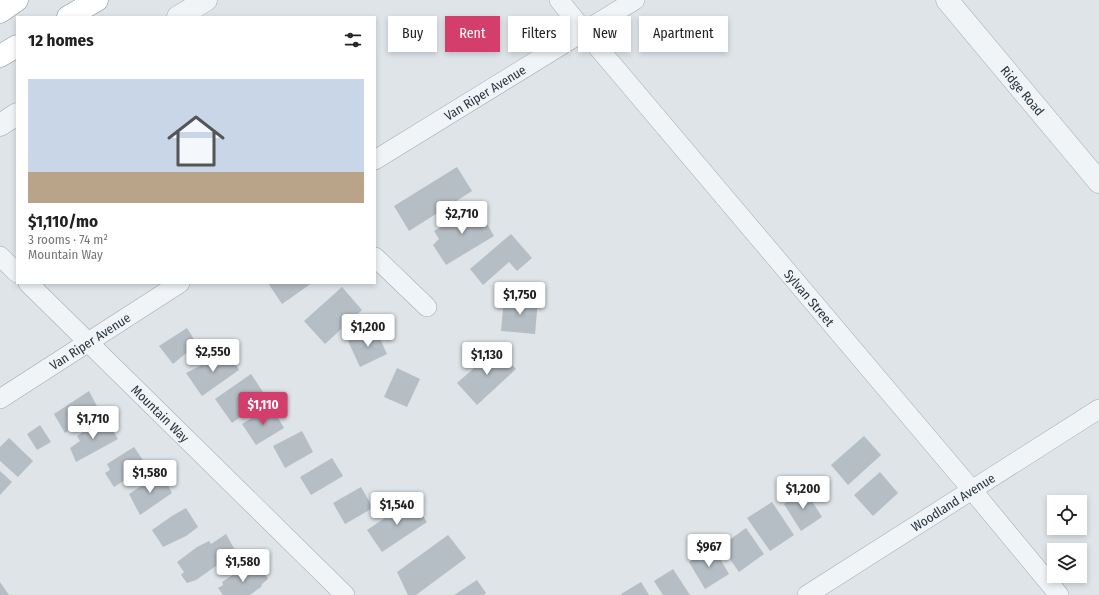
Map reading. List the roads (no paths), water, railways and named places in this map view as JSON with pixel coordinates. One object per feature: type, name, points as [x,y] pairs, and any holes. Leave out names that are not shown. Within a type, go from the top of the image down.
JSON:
[{"type":"highway","points":[[0,12],[17,0]]},
{"type":"highway","points":[[70,16],[97,0]]},
{"type":"highway","points":[[0,56],[16,47]]},
{"type":"street","points":[[180,16],[206,0]]},
{"type":"street","name":"Sylvan Street","points":[[559,0],[578,24]]},
{"type":"street","name":"Van Riper Avenue","points":[[609,16],[635,0]]},
{"type":"street","name":"Ridge Road","points":[[947,0],[1099,182]]},
{"type":"street","name":"Van Riper Avenue","points":[[376,159],[578,35]]},
{"type":"street","name":"Sylvan Street","points":[[602,52],[1059,595]]},
{"type":"street","points":[[0,125],[16,115]]},
{"type":"street","points":[[0,256],[16,271]]},
{"type":"street","points":[[376,258],[427,307]]},
{"type":"street","name":"Mountain Way","points":[[29,284],[345,595]]},
{"type":"street","name":"Van Riper Avenue","points":[[0,399],[178,284]]},
{"type":"street","name":"Woodland Avenue","points":[[807,595],[1099,409]]}]
